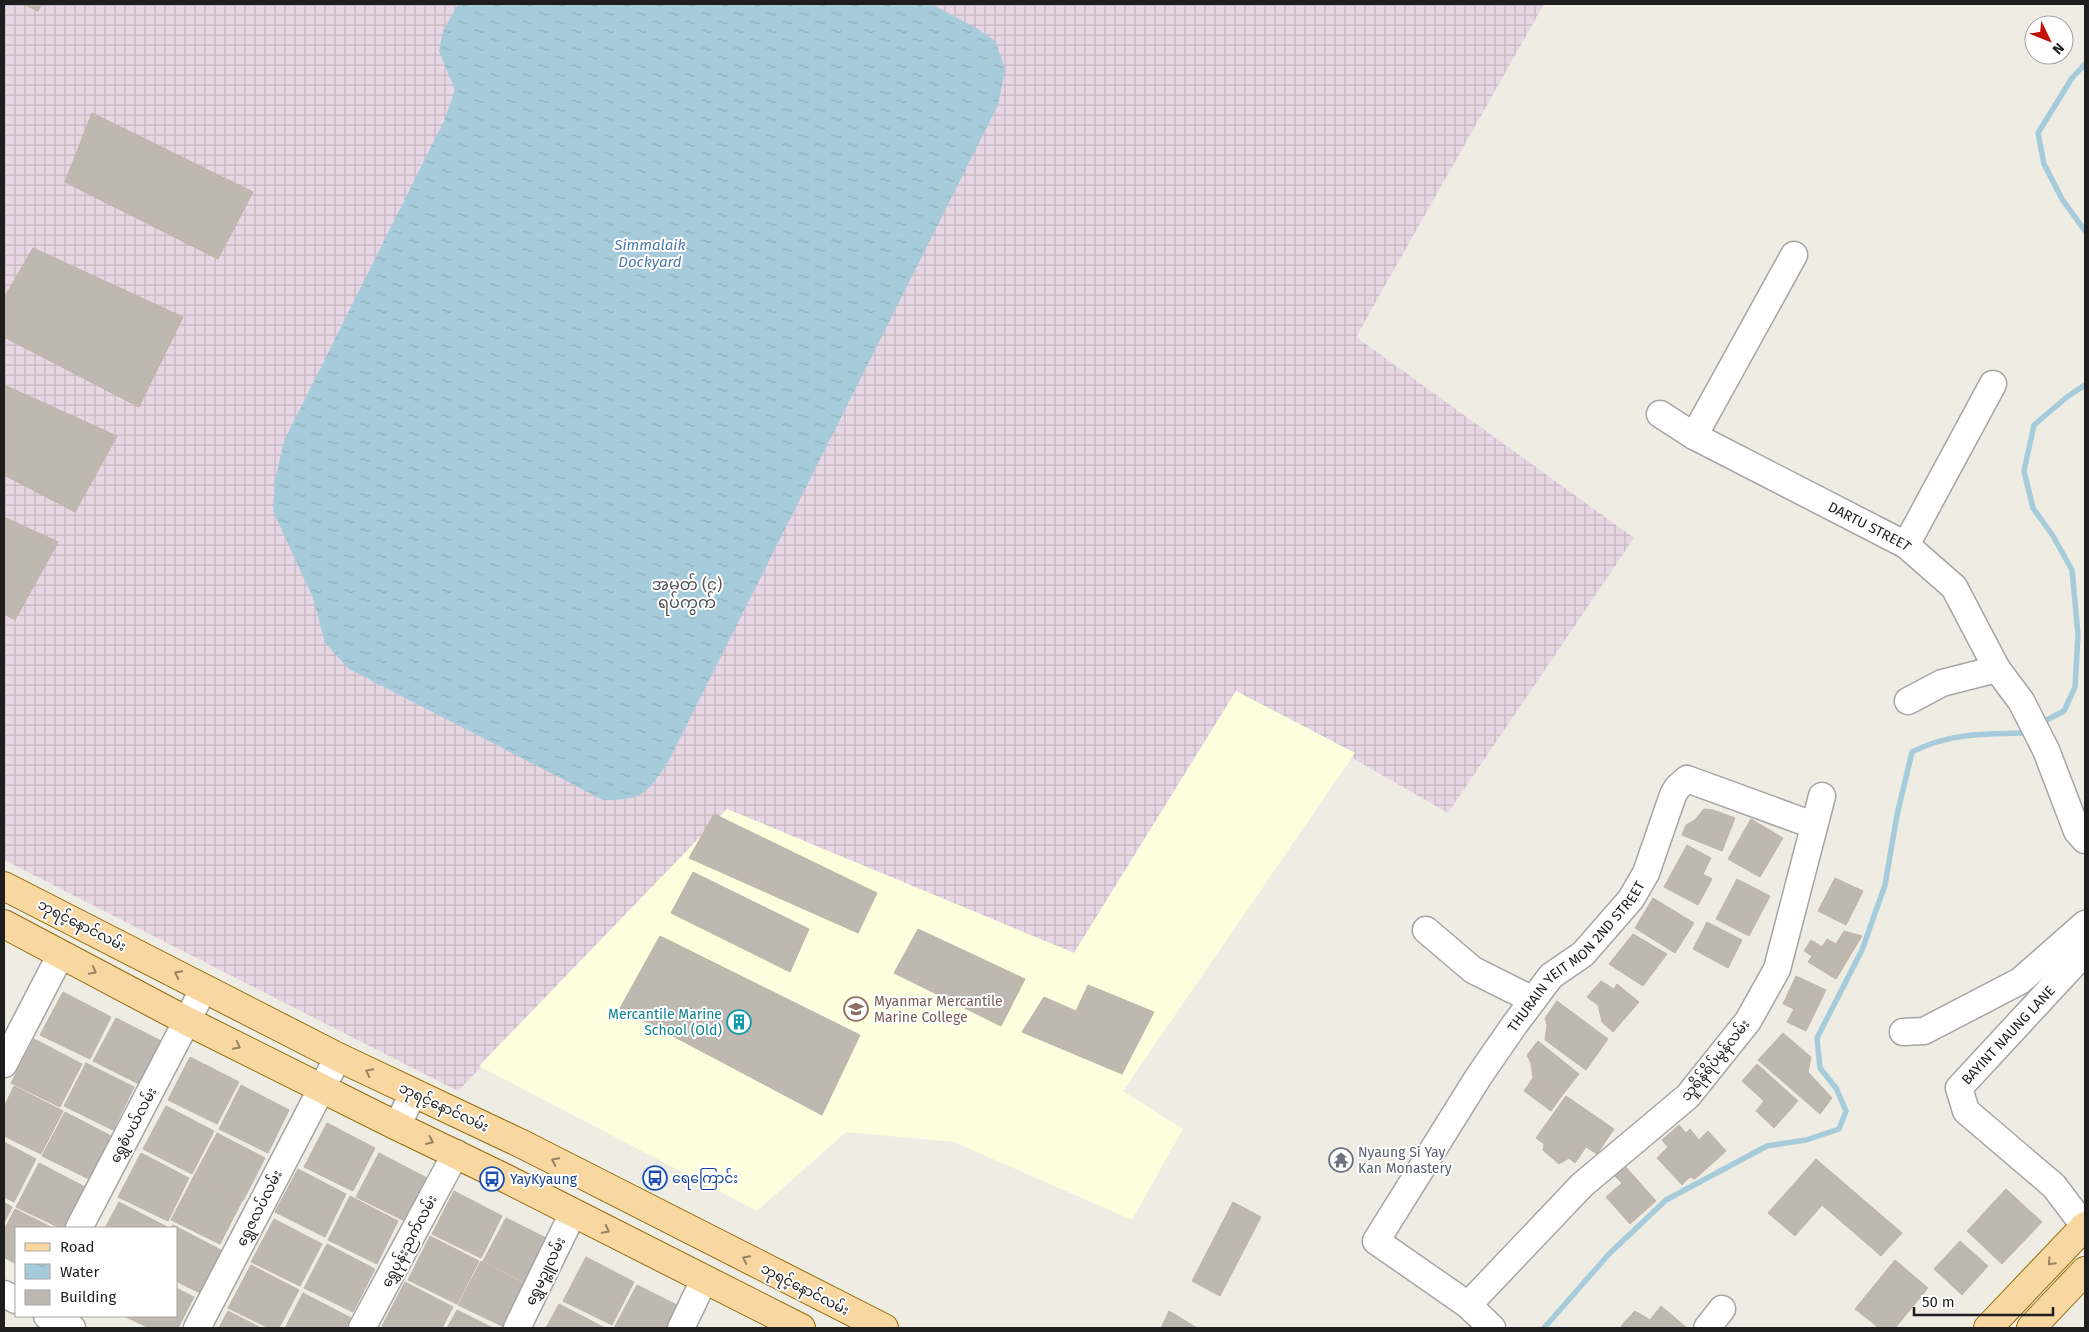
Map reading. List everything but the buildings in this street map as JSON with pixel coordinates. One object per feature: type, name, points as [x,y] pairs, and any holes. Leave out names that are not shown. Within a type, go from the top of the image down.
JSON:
[{"type":"main road","name":"ဘုရင့်နောင်လမ်း","points":[[4,886],[338,1057],[524,1145],[850,1321],[884,1328]]},
{"type":"main road","points":[[4,924],[187,1021],[397,1126],[456,1153],[801,1328]]},
{"type":"main road","points":[[1988,1328],[2085,1226]]},
{"type":"main road","points":[[2031,1328],[2085,1271]]},
{"type":"street","points":[[1694,436],[1794,255]]},
{"type":"street","points":[[1906,545],[1993,384]]},
{"type":"street","name":"DARTU STREET","points":[[1660,414],[1694,436],[1906,545],[1954,587],[1997,669],[2021,701],[2046,750],[2077,831],[2085,840]]},
{"type":"street","points":[[1908,701],[1942,683],[1997,669]]},
{"type":"street","name":"THURAIN YEIT MON 2ND STREET","points":[[1468,1305],[1376,1240],[1479,1076],[1533,1000],[1551,976],[1583,954],[1631,899],[1646,873],[1677,788],[1686,779],[1813,825]]},
{"type":"street","name":"သူရိန်ရိပ်မွန်လမ်း","points":[[1468,1305],[1582,1185],[1688,1096],[1748,1021],[1777,969],[1822,796]]},
{"type":"street","points":[[1903,1032],[1924,1031],[2020,981],[2085,924]]},
{"type":"street","points":[[1426,930],[1473,970],[1533,1000]]},
{"type":"street","name":"BAYINT NAUNG LANE","points":[[2085,952],[1958,1088],[1966,1111],[2054,1186],[2085,1226]]},
{"type":"street","points":[[4,1064],[61,954]]},
{"type":"street","name":"ရွှေစံပယ်လမ်း","points":[[80,1227],[204,988]]},
{"type":"street","name":"ရွှေဇလပ်လမ်း","points":[[197,1328],[338,1057]]},
{"type":"street","points":[[397,1126],[413,1094]]},
{"type":"street","name":"ရွှေပုန်းညက်လမ်း","points":[[362,1328],[456,1153]]},
{"type":"street","name":"ရွှေမဉ္ဇူလမ်း","points":[[517,1328],[573,1214]]},
{"type":"street","points":[[681,1328],[704,1280]]},
{"type":"street","points":[[1468,1305],[1492,1328]]},
{"type":"street","points":[[49,1317],[72,1328]]},
{"type":"shaded area","points":[[4,4],[1544,4],[1356,337],[1634,538],[1448,813],[1236,691],[1074,953],[727,809],[458,1091],[4,860]]},
{"type":"shaded area","name":"Myanmar Mercantile Marine College","points":[[1236,691],[1355,753],[1123,1091],[1183,1129],[1132,1220],[954,1142],[846,1132],[757,1211],[479,1066],[727,809],[1074,953]]},
{"type":"water","name":"Simmalaik Dockyard","points":[[458,4],[931,4],[978,29],[996,42],[1005,70],[998,105],[668,762],[649,788],[643,793],[627,799],[603,800],[349,669],[325,643],[313,598],[273,511],[275,480],[284,441],[444,121],[455,90],[439,51],[443,31]]},
{"type":"waterway","points":[[2085,64],[2072,78],[2038,133],[2044,164],[2062,199],[2085,231]]},
{"type":"waterway","points":[[2039,724],[2064,711],[2075,687],[2078,635],[2072,570],[2053,536],[2033,508],[2024,471],[2034,425],[2067,397],[2085,385]]},
{"type":"waterway","points":[[1544,1328],[1609,1254],[1666,1200],[1767,1146],[1806,1140],[1839,1129],[1846,1111],[1836,1088],[1820,1068],[1817,1038],[1862,950],[1885,885],[1897,815],[1912,752],[1939,741],[1953,738],[1980,734],[2023,733],[2029,730]]},
{"type":"place","name":"Myanmar Mercantile Marine College","points":[[856,1009]]},
{"type":"place","name":"Mercantile Marine School (Old)","points":[[739,1022]]},
{"type":"place","name":"Nyaung Si Yay Kan Monastery","points":[[1341,1160]]},
{"type":"place","name":"ရေကြောင်း","points":[[655,1178]]},
{"type":"place","name":"YayKyaung","points":[[492,1179]]},
{"type":"district","name":"အမှတ် (၄) ရပ်ကွက်","points":[[687,593]]}]
